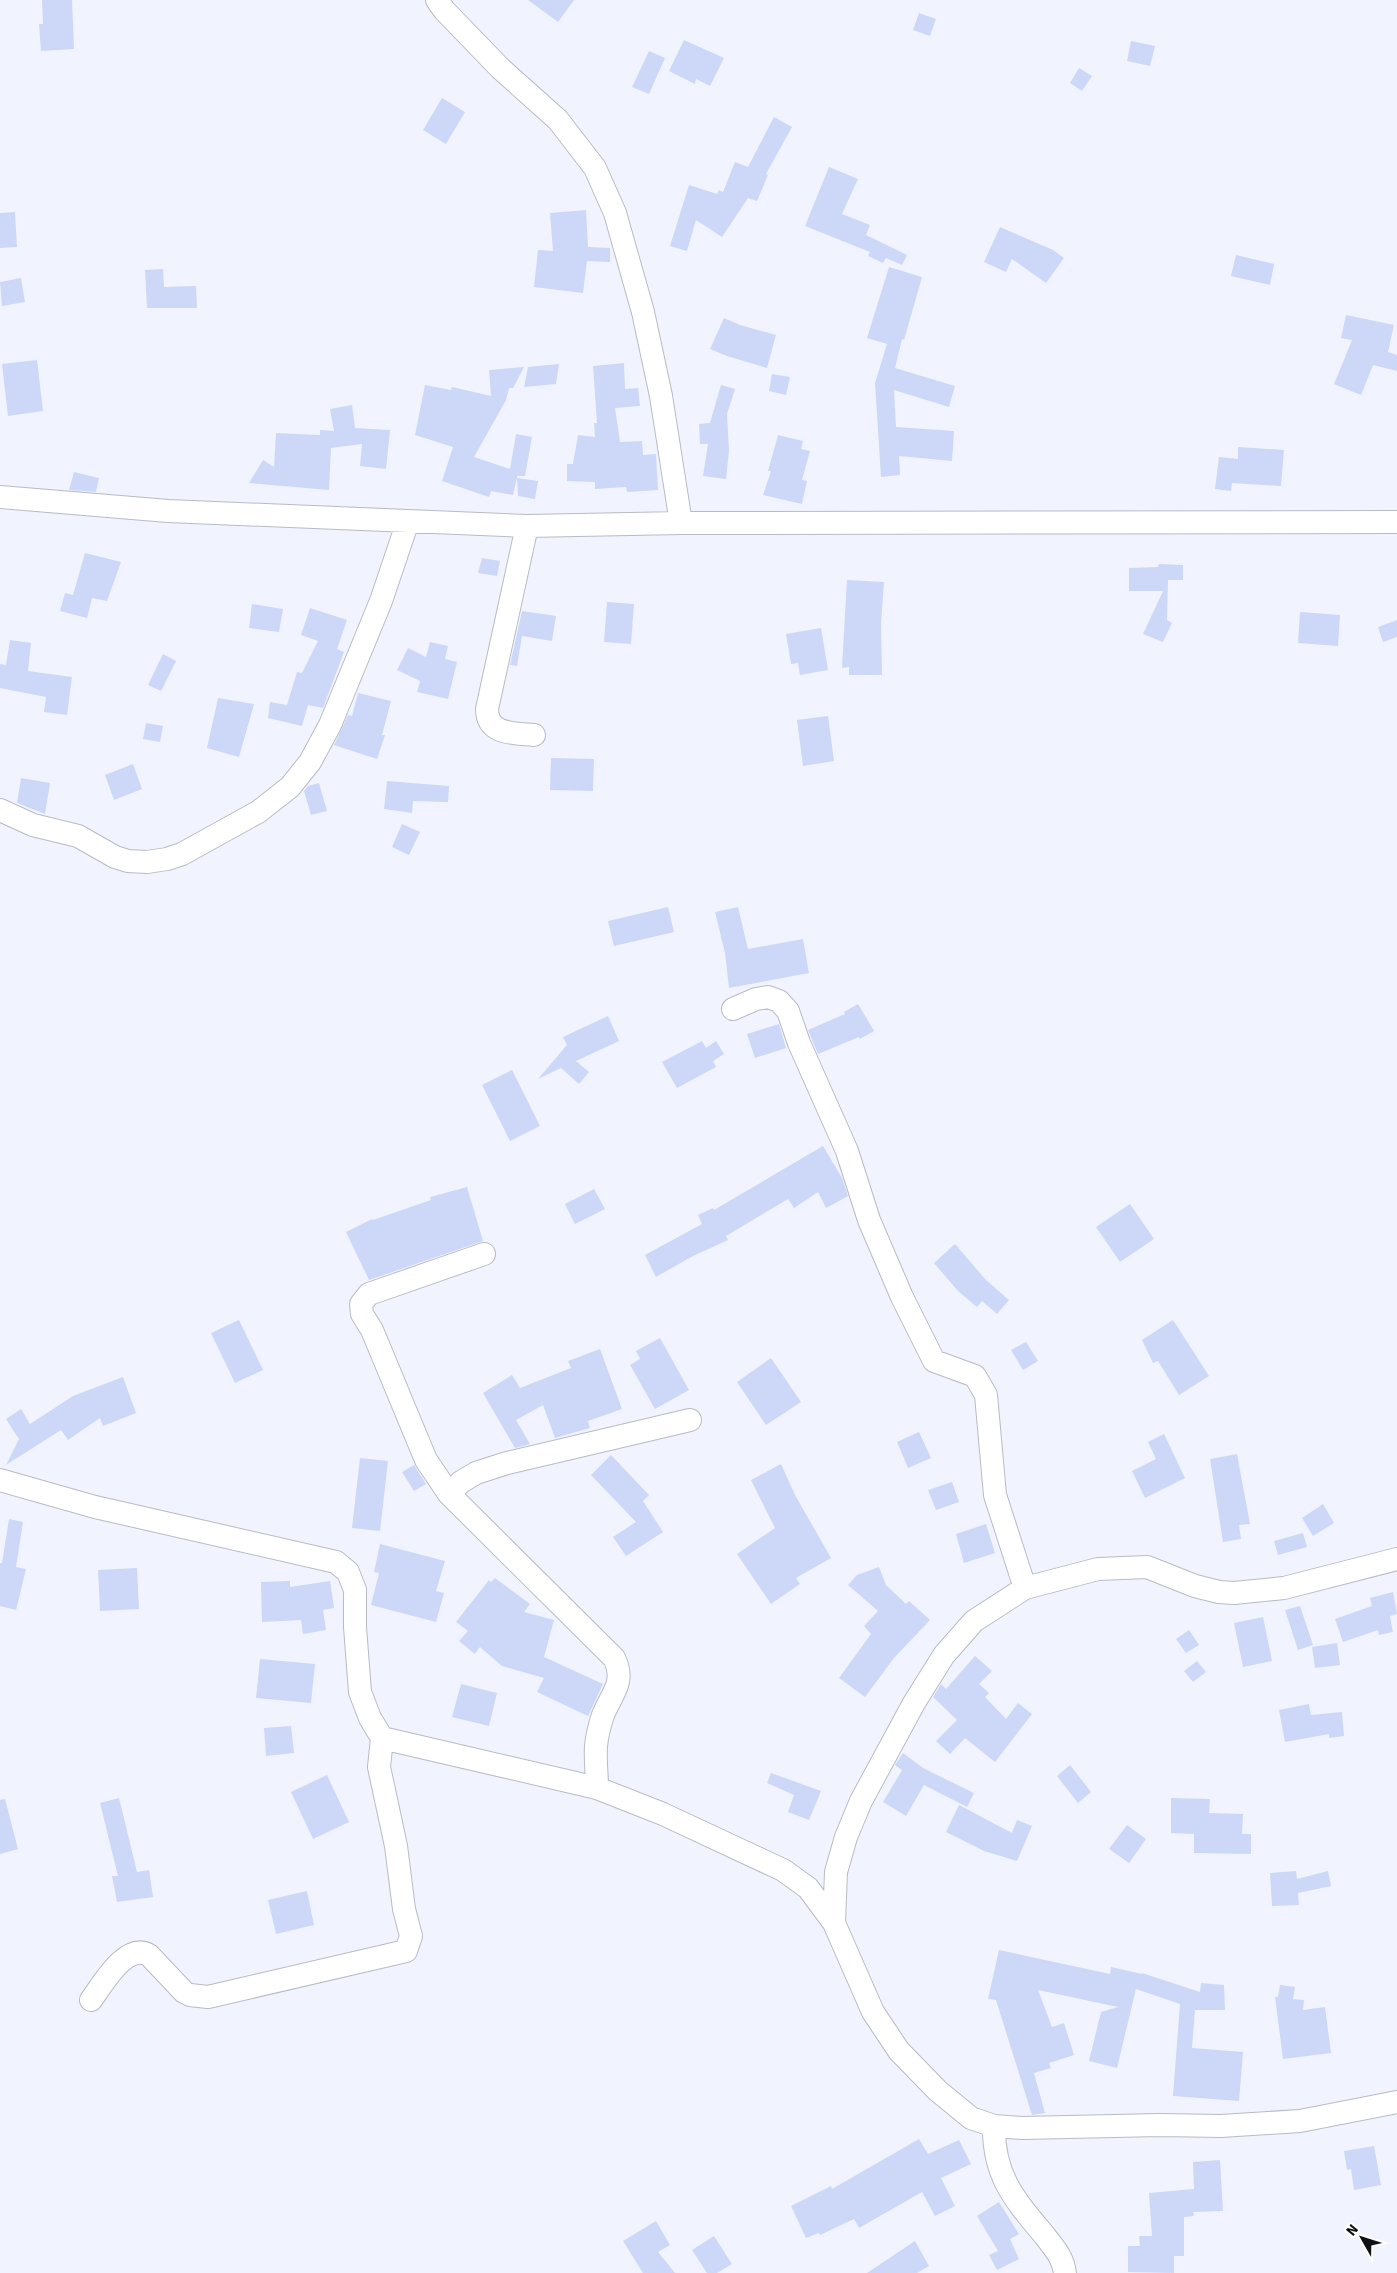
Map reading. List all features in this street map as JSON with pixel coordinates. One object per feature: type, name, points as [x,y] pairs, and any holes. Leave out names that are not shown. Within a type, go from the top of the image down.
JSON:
[{"type":"street","points":[[437,0],[444,10],[500,68],[558,120],[595,168],[615,213],[643,312],[661,396],[682,523]]},
{"type":"street","points":[[0,497],[168,511],[527,526],[682,523],[1397,522]]},
{"type":"street","points":[[0,810],[33,825],[78,836],[116,857],[128,861],[147,862],[168,860],[182,854],[258,812],[290,787],[310,762],[330,725],[381,601],[408,521]]},
{"type":"street","points":[[527,526],[487,719],[493,728],[506,733],[534,735]]},
{"type":"street","points":[[733,1009],[756,999],[768,997],[779,1001],[788,1011],[799,1043],[846,1151],[869,1220],[902,1297],[934,1361],[975,1376],[986,1394],[995,1495],[1025,1588]]},
{"type":"street","points":[[484,1254],[370,1294],[361,1304],[362,1314],[392,1376],[426,1460],[449,1494],[614,1658],[619,1668],[618,1687],[603,1716],[596,1746],[598,1788]]},
{"type":"street","points":[[449,1494],[461,1482],[476,1473],[507,1463],[690,1420]]},
{"type":"street","points":[[0,1480],[95,1507],[336,1562],[343,1566],[352,1580],[355,1590],[355,1627],[360,1692],[370,1718],[382,1738],[379,1767],[396,1846],[404,1909],[411,1936],[406,1951],[208,1997],[190,1995],[184,1992],[149,1955],[144,1952],[134,1952],[125,1957],[109,1974],[91,2000]]},
{"type":"street","points":[[834,1923],[836,1872],[846,1837],[861,1801],[914,1703],[944,1655],[974,1621],[1025,1588],[1098,1570],[1147,1567],[1195,1586],[1218,1592],[1234,1593],[1284,1588],[1397,1559]]},
{"type":"street","points":[[382,1738],[430,1751],[598,1788],[663,1814],[783,1870],[808,1888],[834,1923],[873,2012],[899,2051],[938,2092],[971,2118],[994,2126],[1022,2128],[1160,2125],[1221,2126],[1300,2121],[1397,2102]]},
{"type":"street","points":[[994,2126],[994,2148],[1004,2182],[1061,2257],[1066,2273]]},
{"type":"building","points":[[42,0],[72,0],[74,49],[41,51],[39,24],[43,24]]},
{"type":"building","points":[[528,0],[574,0],[558,22]]},
{"type":"building","points":[[919,13],[936,19],[930,36],[913,30]]},
{"type":"building","points":[[684,40],[724,58],[710,86],[696,79],[695,84],[669,71]]},
{"type":"building","points":[[1131,41],[1155,46],[1150,66],[1127,61]]},
{"type":"building","points":[[649,51],[665,58],[649,94],[632,87]]},
{"type":"building","points":[[1079,68],[1092,76],[1082,91],[1070,83]]},
{"type":"building","points":[[442,98],[465,112],[446,144],[423,130]]},
{"type":"building","points":[[774,117],[792,127],[766,174],[768,175],[757,201],[748,198],[722,237],[696,220],[687,251],[670,246],[689,185],[717,194],[719,190],[723,192],[735,162],[748,167]]},
{"type":"building","points":[[829,167],[858,179],[842,214],[870,225],[866,235],[907,255],[902,265],[886,258],[883,263],[868,256],[870,252],[805,226]]},
{"type":"building","points":[[586,210],[588,247],[610,248],[610,262],[587,261],[583,293],[534,287],[538,250],[553,251],[550,213]]},
{"type":"building","points":[[15,212],[17,247],[0,248],[0,213]]},
{"type":"building","points":[[1000,227],[1053,250],[1064,258],[1046,283],[1012,259],[1006,272],[984,262]]},
{"type":"building","points":[[1236,255],[1274,264],[1270,285],[1231,276]]},
{"type":"building","points":[[889,267],[922,277],[904,340],[902,339],[895,368],[955,386],[949,407],[894,390],[896,427],[954,431],[952,461],[899,456],[900,475],[881,477],[875,383],[887,344],[867,338]]},
{"type":"building","points":[[163,269],[164,287],[196,286],[197,308],[147,308],[145,270]]},
{"type":"building","points":[[21,278],[25,302],[2,306],[0,282]]},
{"type":"building","points":[[1346,315],[1394,325],[1388,352],[1397,355],[1397,371],[1373,365],[1361,395],[1334,384],[1352,340],[1341,338]]},
{"type":"building","points":[[724,318],[740,325],[776,335],[767,368],[710,349]]},
{"type":"building","points":[[37,360],[43,411],[8,416],[2,364]]},
{"type":"building","points":[[624,363],[625,389],[638,388],[640,406],[615,408],[620,442],[642,441],[643,455],[656,454],[658,490],[627,492],[626,487],[595,489],[595,482],[567,481],[567,464],[573,464],[578,435],[595,437],[594,423],[597,423],[593,366]]},
{"type":"building","points":[[559,364],[556,384],[524,387],[528,367]]},
{"type":"building","points":[[524,367],[513,388],[509,388],[506,400],[474,457],[510,469],[516,434],[532,437],[525,476],[517,476],[513,495],[491,491],[489,497],[442,481],[453,447],[415,435],[425,385],[451,390],[452,387],[491,396],[489,370]]},
{"type":"building","points":[[772,374],[790,377],[786,395],[769,391]]},
{"type":"building","points":[[721,385],[735,389],[727,414],[729,451],[726,479],[703,476],[708,444],[700,444],[699,424],[710,423]]},
{"type":"building","points":[[352,405],[355,428],[390,430],[386,469],[360,466],[362,444],[331,448],[329,490],[249,483],[263,460],[274,467],[276,433],[320,435],[320,430],[334,431],[330,409]]},
{"type":"building","points":[[778,435],[803,441],[801,449],[810,451],[802,480],[807,481],[802,504],[763,495],[771,471],[768,471]]},
{"type":"building","points":[[1238,447],[1284,450],[1281,486],[1232,483],[1231,491],[1215,489],[1219,457],[1238,459]]},
{"type":"building","points":[[74,472],[99,478],[96,492],[69,490]]},
{"type":"building","points":[[517,478],[538,481],[535,499],[518,496]]},
{"type":"building","points":[[85,553],[121,562],[107,601],[92,598],[87,618],[60,611],[65,593],[73,595]]},
{"type":"building","points":[[482,558],[500,561],[497,576],[478,573]]},
{"type":"building","points":[[1159,564],[1183,565],[1183,580],[1168,580],[1167,620],[1172,623],[1163,642],[1143,634],[1163,591],[1129,591],[1129,568],[1158,567]]},
{"type":"building","points":[[847,580],[884,582],[881,623],[882,675],[849,675],[849,667],[842,668]]},
{"type":"building","points":[[607,602],[634,604],[631,644],[604,642]]},
{"type":"building","points":[[252,604],[283,609],[279,632],[249,628]]},
{"type":"building","points":[[310,608],[347,620],[337,649],[344,652],[323,708],[308,705],[302,726],[268,718],[270,702],[287,705],[297,672],[302,673],[318,641],[301,635]]},
{"type":"building","points":[[522,611],[556,616],[552,641],[522,636],[517,666],[510,665]]},
{"type":"building","points":[[1300,612],[1340,615],[1338,646],[1298,643]]},
{"type":"building","points":[[1397,620],[1397,637],[1383,642],[1378,627]]},
{"type":"building","points":[[821,628],[828,670],[800,675],[798,663],[791,664],[786,634]]},
{"type":"building","points":[[10,640],[31,643],[28,671],[72,677],[67,715],[44,712],[46,697],[0,688],[0,664],[6,665]]},
{"type":"building","points":[[430,642],[448,646],[445,659],[457,662],[448,699],[417,692],[420,681],[397,670],[408,648],[426,657]]},
{"type":"building","points":[[163,654],[176,661],[161,691],[148,685]]},
{"type":"building","points":[[358,693],[391,701],[382,735],[385,735],[377,759],[334,745],[348,715],[352,716]]},
{"type":"building","points":[[218,698],[254,704],[239,757],[207,748]]},
{"type":"building","points":[[828,716],[834,761],[803,766],[797,720]]},
{"type":"building","points":[[146,723],[163,726],[160,742],[143,739]]},
{"type":"building","points":[[551,758],[594,759],[593,791],[550,790]]},
{"type":"building","points":[[133,764],[142,789],[114,800],[105,775]]},
{"type":"building","points":[[21,778],[50,783],[45,814],[17,803]]},
{"type":"building","points":[[387,781],[449,786],[448,802],[413,801],[412,813],[384,809]]},
{"type":"building","points":[[319,783],[327,811],[311,815],[304,791],[308,786]]},
{"type":"building","points":[[402,824],[420,832],[409,855],[392,847]]},
{"type":"building","points":[[668,907],[674,932],[614,946],[608,921]]},
{"type":"building","points":[[738,907],[748,949],[803,939],[809,973],[729,988],[725,953],[715,912]]},
{"type":"building","points":[[858,1004],[874,1031],[860,1039],[859,1037],[818,1054],[808,1030],[845,1014],[844,1012]]},
{"type":"building","points":[[608,1016],[619,1041],[576,1061],[589,1072],[579,1084],[561,1068],[538,1079],[567,1045],[563,1037]]},
{"type":"building","points":[[779,1024],[786,1048],[755,1058],[747,1034]]},
{"type":"building","points":[[702,1041],[706,1048],[716,1041],[724,1054],[713,1061],[716,1067],[677,1088],[662,1062]]},
{"type":"building","points":[[512,1070],[540,1126],[510,1141],[482,1085]]},
{"type":"building","points":[[823,1146],[842,1178],[848,1196],[826,1208],[818,1192],[794,1208],[788,1199],[726,1236],[728,1240],[693,1256],[656,1277],[645,1255],[702,1224],[698,1215],[713,1208],[714,1210]]},
{"type":"building","points":[[467,1187],[483,1241],[369,1280],[346,1232],[372,1219],[431,1200],[430,1197]]},
{"type":"building","points":[[594,1189],[605,1209],[575,1224],[565,1204]]},
{"type":"building","points":[[1130,1204],[1154,1239],[1120,1262],[1096,1227]]},
{"type":"building","points":[[955,1244],[986,1280],[1009,1300],[997,1314],[982,1301],[977,1307],[958,1291],[934,1263]]},
{"type":"building","points":[[239,1320],[263,1370],[235,1383],[211,1333]]},
{"type":"building","points":[[1173,1320],[1209,1376],[1179,1395],[1158,1361],[1153,1363],[1142,1340]]},
{"type":"building","points":[[660,1338],[689,1390],[655,1409],[630,1365],[640,1359],[636,1351]]},
{"type":"building","points":[[1026,1342],[1038,1361],[1023,1370],[1011,1350]]},
{"type":"building","points":[[600,1349],[622,1409],[588,1421],[590,1428],[555,1438],[543,1405],[516,1420],[530,1444],[515,1448],[483,1393],[512,1375],[520,1388],[571,1368],[568,1361]]},
{"type":"building","points":[[771,1358],[801,1402],[766,1425],[737,1382]]},
{"type":"building","points":[[123,1377],[136,1413],[103,1426],[100,1418],[68,1440],[61,1430],[6,1465],[19,1439],[6,1419],[21,1409],[30,1424],[73,1396]]},
{"type":"building","points":[[919,1432],[931,1458],[908,1468],[897,1442]]},
{"type":"building","points":[[1164,1434],[1185,1478],[1145,1498],[1132,1471],[1156,1459],[1148,1442]]},
{"type":"building","points":[[1237,1454],[1250,1524],[1239,1525],[1241,1539],[1223,1542],[1210,1459]]},
{"type":"building","points":[[611,1455],[649,1495],[643,1501],[663,1532],[626,1556],[613,1537],[636,1522],[591,1475]]},
{"type":"building","points":[[360,1458],[388,1461],[380,1531],[352,1528]]},
{"type":"building","points":[[781,1464],[795,1495],[831,1558],[796,1578],[800,1584],[771,1604],[737,1554],[775,1528],[751,1480]]},
{"type":"building","points":[[414,1465],[426,1484],[414,1491],[402,1472]]},
{"type":"building","points":[[952,1482],[959,1502],[936,1510],[928,1490]]},
{"type":"building","points":[[1323,1504],[1334,1523],[1313,1536],[1302,1518]]},
{"type":"building","points":[[9,1519],[23,1522],[16,1567],[26,1569],[16,1610],[0,1606],[0,1563],[2,1563]]},
{"type":"building","points":[[986,1524],[995,1553],[964,1563],[956,1534]]},
{"type":"building","points":[[1303,1533],[1307,1547],[1278,1555],[1274,1541]]},
{"type":"building","points":[[380,1544],[445,1561],[436,1591],[444,1593],[436,1622],[371,1605],[379,1573],[374,1572]]},
{"type":"building","points":[[879,1567],[886,1585],[906,1604],[909,1601],[930,1620],[894,1658],[865,1697],[839,1678],[871,1634],[864,1626],[878,1611],[848,1585],[857,1575]]},
{"type":"building","points":[[137,1568],[139,1609],[100,1611],[98,1570]]},
{"type":"building","points":[[495,1578],[530,1604],[524,1612],[554,1620],[544,1657],[603,1684],[588,1716],[537,1692],[544,1678],[502,1666],[480,1647],[475,1654],[459,1641],[468,1631],[456,1622],[489,1580],[491,1582]]},
{"type":"building","points":[[290,1581],[290,1587],[330,1581],[334,1608],[323,1610],[326,1630],[303,1634],[301,1620],[262,1622],[261,1582]]},
{"type":"building","points":[[1393,1592],[1397,1614],[1390,1616],[1393,1632],[1379,1635],[1378,1630],[1343,1642],[1335,1619],[1372,1606],[1370,1598]]},
{"type":"building","points":[[1300,1606],[1313,1645],[1298,1650],[1285,1610]]},
{"type":"building","points":[[1263,1617],[1272,1661],[1243,1667],[1234,1623]]},
{"type":"building","points":[[1189,1630],[1199,1645],[1186,1653],[1176,1639]]},
{"type":"building","points":[[1337,1643],[1340,1665],[1315,1668],[1312,1647]]},
{"type":"building","points":[[975,1656],[992,1671],[979,1684],[989,1693],[985,1697],[1006,1719],[1018,1703],[1032,1714],[995,1762],[965,1738],[950,1754],[936,1741],[957,1720],[933,1697],[941,1684],[946,1689]]},
{"type":"building","points":[[260,1659],[315,1664],[311,1703],[256,1698]]},
{"type":"building","points":[[1197,1661],[1206,1672],[1193,1682],[1184,1671]]},
{"type":"building","points":[[461,1684],[497,1693],[489,1726],[452,1717]]},
{"type":"building","points":[[1309,1704],[1311,1715],[1342,1712],[1344,1736],[1329,1738],[1329,1734],[1285,1742],[1279,1710]]},
{"type":"building","points":[[291,1726],[294,1753],[266,1756],[264,1728]]},
{"type":"building","points":[[903,1753],[923,1768],[974,1793],[967,1807],[924,1785],[906,1816],[883,1802],[902,1770],[895,1765]]},
{"type":"building","points":[[1070,1765],[1091,1792],[1078,1803],[1057,1776]]},
{"type":"building","points":[[771,1773],[821,1791],[809,1820],[788,1812],[794,1795],[767,1783]]},
{"type":"building","points":[[327,1775],[349,1822],[313,1839],[291,1792]]},
{"type":"building","points":[[119,1798],[137,1872],[149,1870],[153,1897],[117,1902],[112,1876],[118,1876],[100,1803]]},
{"type":"building","points":[[1171,1798],[1210,1799],[1209,1813],[1243,1814],[1242,1834],[1251,1834],[1251,1854],[1194,1853],[1194,1834],[1171,1833]]},
{"type":"building","points":[[5,1799],[18,1849],[0,1854],[0,1800]]},
{"type":"building","points":[[959,1805],[1012,1833],[1017,1820],[1032,1826],[1017,1861],[984,1851],[946,1832]]},
{"type":"building","points":[[1127,1825],[1146,1839],[1129,1863],[1109,1849]]},
{"type":"building","points":[[1296,1871],[1297,1879],[1328,1871],[1331,1886],[1298,1893],[1299,1905],[1272,1906],[1270,1873]]},
{"type":"building","points":[[307,1891],[314,1925],[276,1934],[268,1900]]},
{"type":"building","points":[[999,1950],[1110,1974],[1111,1967],[1142,1973],[1200,1992],[1201,1983],[1224,1985],[1225,2010],[1195,2010],[1192,2048],[1243,2052],[1239,2101],[1173,2096],[1180,2004],[1136,1989],[1117,2068],[1089,2061],[1101,2012],[1118,2007],[1038,1990],[1052,2027],[1064,2023],[1074,2055],[1049,2063],[1051,2068],[1034,2073],[1045,2113],[1032,2115],[996,2000],[988,1999]]},
{"type":"building","points":[[1280,1985],[1295,1987],[1293,1999],[1304,2000],[1303,2010],[1325,2007],[1331,2053],[1283,2059],[1275,1997],[1278,1997]]},
{"type":"building","points":[[919,2139],[928,2154],[959,2140],[971,2164],[941,2178],[955,2206],[935,2216],[922,2192],[859,2228],[854,2219],[820,2235],[819,2233],[806,2238],[791,2206],[831,2186],[832,2189]]},
{"type":"building","points":[[1374,2146],[1381,2185],[1354,2190],[1351,2169],[1347,2170],[1344,2151]]},
{"type":"building","points":[[1220,2160],[1223,2211],[1193,2212],[1194,2216],[1184,2217],[1184,2256],[1174,2256],[1174,2273],[1128,2272],[1128,2246],[1140,2246],[1139,2236],[1152,2236],[1149,2193],[1194,2189],[1193,2162]]},
{"type":"building","points":[[999,2202],[1019,2234],[1010,2239],[1019,2259],[997,2270],[989,2255],[998,2251],[977,2216]]},
{"type":"building","points":[[656,2221],[670,2245],[658,2252],[675,2273],[643,2273],[623,2241]]},
{"type":"building","points":[[714,2236],[732,2264],[717,2273],[707,2273],[692,2250]]},
{"type":"building","points":[[915,2241],[929,2266],[917,2273],[867,2273]]}]
